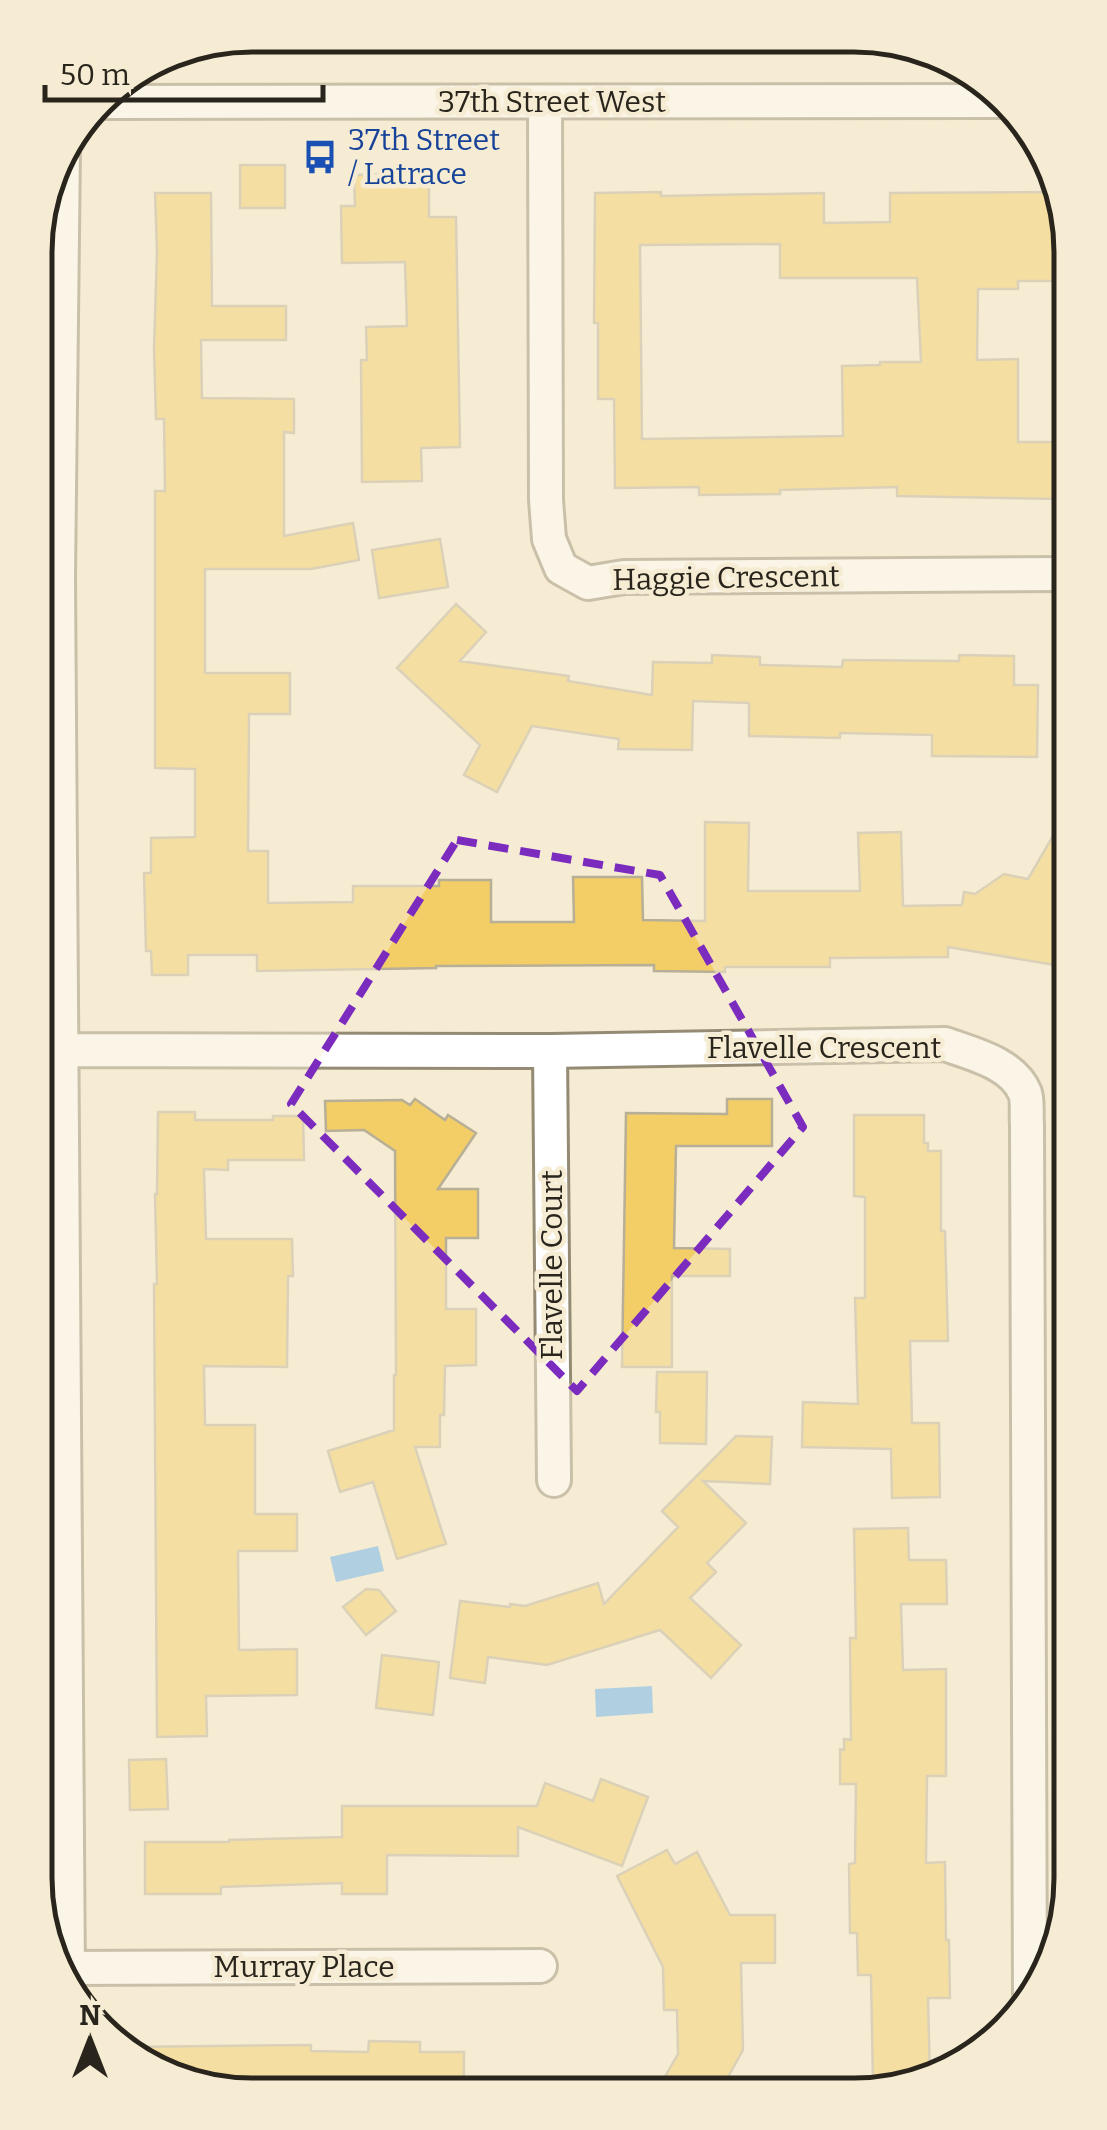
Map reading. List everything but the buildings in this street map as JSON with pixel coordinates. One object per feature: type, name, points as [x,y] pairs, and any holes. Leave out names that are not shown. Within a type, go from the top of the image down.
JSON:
[{"type":"street","name":"37th Street West","points":[[121,102],[983,100]]},
{"type":"street","name":"Haggie Crescent","points":[[545,102],[546,500],[549,539],[561,568],[588,582],[624,577],[1054,574]]},
{"type":"street","points":[[52,463],[61,194]]},
{"type":"street","points":[[52,735],[60,1050],[66,1949]]},
{"type":"street","name":"Flavelle Crescent","points":[[60,1050],[550,1051],[946,1044],[1008,1071],[1025,1093],[1027,1144],[1030,1973]]},
{"type":"street","name":"Flavelle Court","points":[[550,1051],[554,1480]]},
{"type":"street","name":"Murray Place","points":[[76,1972],[540,1966]]},
{"type":"highlighted area","points":[[457,840],[660,875],[803,1127],[577,1391],[291,1104]]},
{"type":"water","points":[[378,1546],[384,1571],[336,1582],[330,1557]]},
{"type":"water","points":[[652,1686],[653,1713],[596,1717],[595,1689]]},
{"type":"place","name":"37th Street / Latrace","points":[[320,157]]}]
